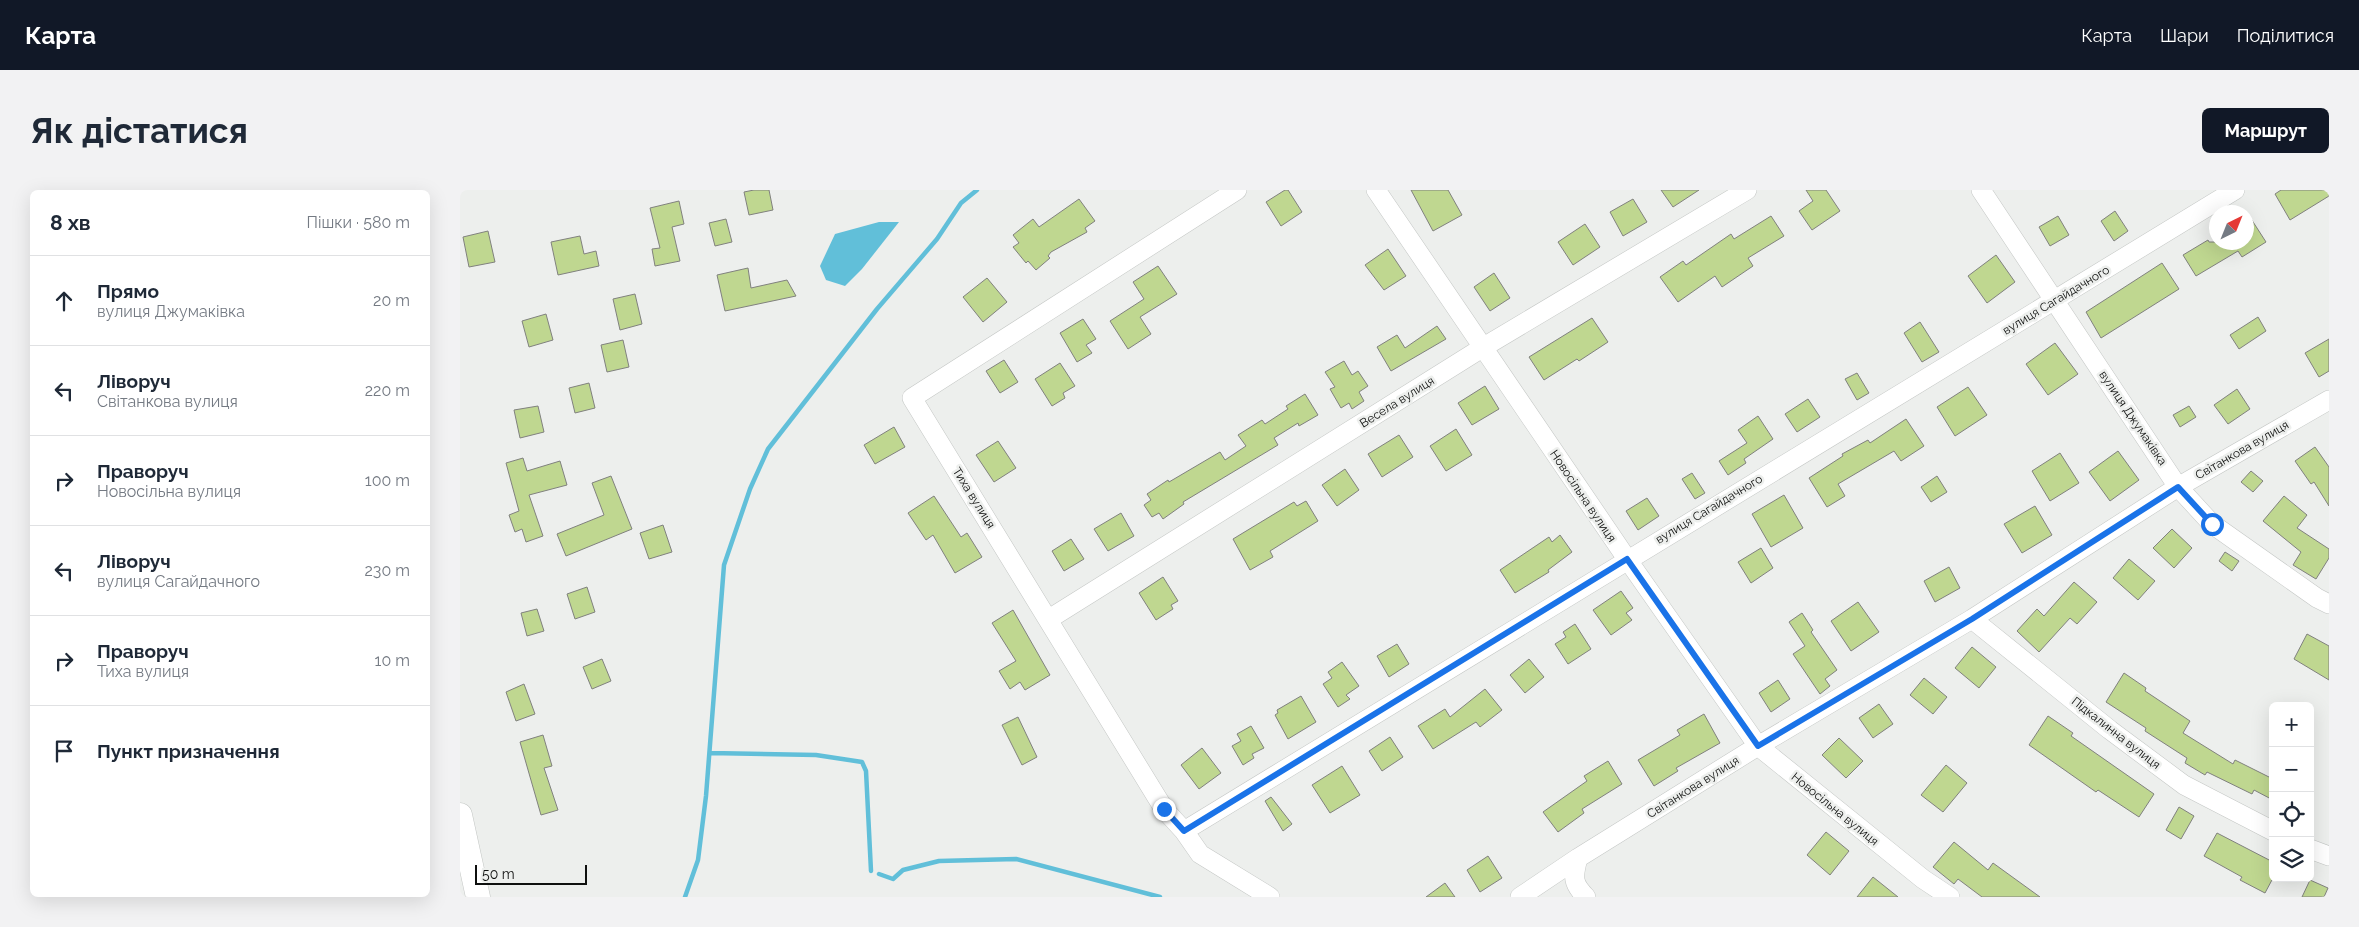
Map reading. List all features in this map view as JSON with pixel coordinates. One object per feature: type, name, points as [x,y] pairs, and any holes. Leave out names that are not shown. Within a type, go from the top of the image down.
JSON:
[{"type":"main road","points":[[460,815],[478,897]]},
{"type":"street","name":"Тиха вулиця","points":[[1237,190],[912,398],[1164,809],[1184,831],[1200,854],[1270,897]]},
{"type":"street","name":"Новосільна вулиця","points":[[1376,190],[1482,348],[1758,746],[1915,873],[1950,897]]},
{"type":"street","name":"Весела вулиця","points":[[1049,620],[1482,348],[1748,190]]},
{"type":"street","name":"вулиця Джумаківка","points":[[1981,190],[2178,487],[2212,524],[2317,598],[2329,604]]},
{"type":"street","name":"вулиця Сагайдачного","points":[[1184,831],[1627,559],[2055,301],[2235,190]]},
{"type":"street","name":"Світанкова вулиця","points":[[1520,897],[1578,858],[1758,746],[1972,619],[2178,487],[2329,400]]},
{"type":"street","name":"Підкалинна вулиця","points":[[1972,619],[2110,730],[2184,785],[2269,829]]},
{"type":"street","points":[[2314,850],[2329,856]]},
{"type":"street","points":[[1578,858],[1574,875],[1576,887],[1586,897]]},
{"type":"water","points":[[879,222],[899,222],[862,269],[845,286],[826,280],[820,266],[835,234]]},
{"type":"building","points":[[769,190],[773,210],[749,215],[744,192]]},
{"type":"building","points":[[1288,190],[1302,212],[1281,226],[1266,202]]},
{"type":"building","points":[[1411,190],[1448,190],[1462,215],[1433,231]]},
{"type":"building","points":[[1661,190],[1699,190],[1673,207]]},
{"type":"building","points":[[1806,190],[1826,190],[1840,211],[1812,230],[1799,211],[1813,201]]},
{"type":"building","points":[[2281,190],[2329,190],[2329,196],[2290,220],[2275,194]]},
{"type":"building","points":[[1079,199],[1095,221],[1085,228],[1087,232],[1051,252],[1048,256],[1050,258],[1036,270],[1028,261],[1026,263],[1013,247],[1019,243],[1013,235],[1033,219],[1039,227]]},
{"type":"building","points":[[1633,199],[1647,222],[1623,236],[1610,212]]},
{"type":"building","points":[[679,201],[684,224],[672,227],[680,261],[655,266],[652,249],[660,248],[650,208]]},
{"type":"building","points":[[2115,211],[2128,231],[2114,241],[2101,221]]},
{"type":"building","points":[[1771,216],[1784,236],[1748,258],[1753,266],[1722,287],[1715,276],[1678,302],[1660,277],[1683,261],[1686,265],[1731,234],[1734,239]]},
{"type":"building","points":[[2058,216],[2069,235],[2050,246],[2039,227]]},
{"type":"building","points":[[726,219],[732,242],[715,246],[709,223]]},
{"type":"building","points":[[2254,223],[2266,242],[2254,250]]},
{"type":"building","points":[[1585,224],[1600,247],[1573,265],[1558,242]]},
{"type":"building","points":[[488,231],[495,262],[469,267],[463,237]]},
{"type":"building","points":[[580,236],[584,254],[596,251],[599,266],[558,275],[551,242]]},
{"type":"building","points":[[2208,240],[2209,250],[2253,250],[2242,257],[2238,251],[2196,276],[2183,255]]},
{"type":"building","points":[[1388,249],[1406,276],[1384,290],[1365,265]]},
{"type":"building","points":[[1996,255],[2015,282],[1987,303],[1968,276]]},
{"type":"building","points":[[2162,263],[2179,289],[2101,338],[2086,312]]},
{"type":"building","points":[[1158,266],[1177,294],[1140,317],[1151,334],[1128,349],[1110,321],[1144,299],[1133,282]]},
{"type":"building","points":[[748,268],[751,288],[787,280],[796,296],[725,311],[717,275]]},
{"type":"building","points":[[1494,273],[1510,298],[1490,311],[1474,287]]},
{"type":"building","points":[[987,278],[1007,302],[983,322],[963,297]]},
{"type":"building","points":[[635,294],[642,324],[620,330],[613,299]]},
{"type":"building","points":[[546,314],[553,340],[529,347],[522,321]]},
{"type":"building","points":[[2258,317],[2266,331],[2239,349],[2230,335]]},
{"type":"building","points":[[1592,318],[1608,342],[1579,361],[1577,359],[1544,380],[1529,357]]},
{"type":"building","points":[[1083,319],[1096,339],[1086,345],[1092,353],[1077,362],[1060,333]]},
{"type":"building","points":[[1920,322],[1939,352],[1922,362],[1904,333]]},
{"type":"building","points":[[1437,326],[1446,339],[1391,371],[1377,347],[1397,335],[1405,348]]},
{"type":"building","points":[[2329,339],[2329,371],[2319,377],[2305,353]]},
{"type":"building","points":[[623,340],[629,367],[607,372],[601,345]]},
{"type":"building","points":[[2055,343],[2078,374],[2048,395],[2026,364]]},
{"type":"building","points":[[1004,360],[1018,382],[1000,393],[986,371]]},
{"type":"building","points":[[1344,361],[1352,375],[1358,371],[1368,386],[1359,392],[1364,401],[1352,409],[1349,403],[1341,408],[1330,389],[1335,387],[1325,372]]},
{"type":"building","points":[[1060,363],[1075,386],[1063,393],[1065,398],[1052,406],[1035,379]]},
{"type":"building","points":[[1857,373],[1869,393],[1857,400],[1845,379]]},
{"type":"building","points":[[589,383],[595,408],[575,413],[569,388]]},
{"type":"building","points":[[1485,386],[1499,409],[1472,425],[1458,403]]},
{"type":"building","points":[[1968,387],[1987,415],[1955,436],[1937,407]]},
{"type":"building","points":[[2237,389],[2250,409],[2228,424],[2214,405]]},
{"type":"building","points":[[1305,394],[1318,415],[1299,426],[1298,423],[1274,438],[1278,445],[1183,502],[1184,504],[1163,519],[1159,513],[1152,517],[1144,505],[1151,500],[1147,494],[1168,480],[1169,482],[1220,452],[1225,460],[1246,446],[1238,435],[1262,420],[1265,424],[1288,409],[1286,406]]},
{"type":"building","points":[[1808,399],[1820,417],[1797,432],[1785,414]]},
{"type":"building","points":[[538,406],[544,432],[520,438],[514,410]]},
{"type":"building","points":[[2189,406],[2196,417],[2180,427],[2173,415]]},
{"type":"building","points":[[1758,416],[1773,439],[1744,459],[1746,463],[1728,475],[1719,461],[1747,443],[1738,430]]},
{"type":"building","points":[[1906,419],[1924,446],[1901,461],[1894,451],[1838,484],[1845,496],[1827,507],[1809,478],[1843,456],[1842,454],[1868,440],[1870,443]]},
{"type":"building","points":[[894,427],[905,447],[875,464],[864,445]]},
{"type":"building","points":[[1456,429],[1472,455],[1446,471],[1430,446]]},
{"type":"building","points":[[1399,435],[1413,457],[1382,477],[1368,454]]},
{"type":"building","points":[[998,441],[1016,468],[994,482],[976,455]]},
{"type":"building","points":[[2315,447],[2329,467],[2329,506],[2314,482],[2311,484],[2295,461]]},
{"type":"building","points":[[2118,451],[2139,480],[2110,501],[2089,472]]},
{"type":"building","points":[[2060,453],[2079,483],[2050,501],[2032,471]]},
{"type":"building","points":[[523,458],[527,471],[560,461],[567,485],[529,495],[543,536],[526,542],[522,529],[515,532],[509,515],[519,511],[506,463]]},
{"type":"building","points":[[1345,469],[1359,490],[1337,506],[1322,485]]},
{"type":"building","points":[[2251,471],[2263,481],[2253,492],[2241,482]]},
{"type":"building","points":[[1692,473],[1705,493],[1695,499],[1682,479]]},
{"type":"building","points":[[611,476],[632,529],[566,556],[557,534],[604,515],[592,483]]},
{"type":"building","points":[[1937,476],[1947,492],[1931,502],[1921,487]]},
{"type":"building","points":[[1784,495],[1803,528],[1771,547],[1752,514]]},
{"type":"building","points":[[934,496],[961,537],[967,533],[982,557],[955,573],[933,535],[926,540],[908,513]]},
{"type":"building","points":[[2284,496],[2307,515],[2297,528],[2329,549],[2329,558],[2316,579],[2293,565],[2301,552],[2263,521]]},
{"type":"building","points":[[1647,498],[1659,516],[1638,530],[1626,511]]},
{"type":"building","points":[[1306,501],[1318,521],[1270,551],[1273,557],[1250,570],[1233,539],[1294,502],[1297,506]]},
{"type":"building","points":[[2035,506],[2052,535],[2022,553],[2004,524]]},
{"type":"building","points":[[1121,513],[1134,536],[1108,551],[1094,529]]},
{"type":"building","points":[[663,525],[672,552],[649,559],[640,533]]},
{"type":"building","points":[[2172,529],[2192,548],[2174,568],[2153,548]]},
{"type":"building","points":[[1560,535],[1572,552],[1548,570],[1549,572],[1515,593],[1500,570],[1549,537],[1552,542]]},
{"type":"building","points":[[1071,539],[1084,559],[1064,571],[1052,551]]},
{"type":"building","points":[[1761,548],[1773,568],[1751,583],[1738,562]]},
{"type":"building","points":[[2225,552],[2239,561],[2232,571],[2219,561]]},
{"type":"building","points":[[2129,559],[2155,581],[2138,600],[2113,578]]},
{"type":"building","points":[[1949,567],[1960,588],[1935,602],[1924,581]]},
{"type":"building","points":[[1163,577],[1178,601],[1171,605],[1173,609],[1156,620],[1139,593]]},
{"type":"building","points":[[2074,582],[2097,602],[2077,624],[2070,618],[2039,652],[2017,631],[2037,609],[2044,616]]},
{"type":"building","points":[[587,587],[595,612],[575,619],[567,594]]},
{"type":"building","points":[[1621,591],[1633,608],[1626,613],[1632,620],[1611,635],[1593,610]]},
{"type":"building","points":[[1858,602],[1879,632],[1851,651],[1831,621]]},
{"type":"building","points":[[537,609],[544,631],[527,636],[521,613]]},
{"type":"building","points":[[1013,610],[1050,675],[1025,690],[1020,682],[1010,689],[999,671],[1016,661],[992,623]]},
{"type":"building","points":[[1802,613],[1813,630],[1811,632],[1837,670],[1825,679],[1830,686],[1820,694],[1793,654],[1805,646],[1789,622]]},
{"type":"building","points":[[1575,624],[1591,649],[1568,664],[1555,644],[1566,637],[1563,632]]},
{"type":"building","points":[[2307,634],[2329,646],[2329,680],[2294,659]]},
{"type":"building","points":[[1397,644],[1409,664],[1389,677],[1377,656]]},
{"type":"building","points":[[1972,647],[1996,667],[1979,688],[1955,668]]},
{"type":"building","points":[[602,659],[611,681],[592,689],[583,667]]},
{"type":"building","points":[[1529,659],[1544,677],[1525,693],[1510,675]]},
{"type":"building","points":[[1342,662],[1359,686],[1346,695],[1350,699],[1338,707],[1323,684],[1332,678],[1328,672]]},
{"type":"building","points":[[2124,673],[2146,688],[2145,691],[2190,721],[2183,733],[2233,764],[2235,760],[2269,777],[2269,798],[2254,790],[2252,794],[2207,772],[2205,775],[2185,763],[2187,758],[2145,731],[2146,728],[2106,702]]},
{"type":"building","points":[[1924,678],[1947,697],[1933,714],[1910,695]]},
{"type":"building","points":[[1778,680],[1790,699],[1771,712],[1759,693]]},
{"type":"building","points":[[524,684],[535,714],[516,721],[506,692]]},
{"type":"building","points":[[1485,689],[1502,710],[1480,727],[1476,722],[1433,749],[1418,726],[1445,709],[1450,717]]},
{"type":"building","points":[[1301,696],[1316,722],[1288,739],[1275,715],[1278,713],[1277,710]]},
{"type":"building","points":[[1879,704],[1893,724],[1873,738],[1859,718]]},
{"type":"building","points":[[1704,714],[1720,743],[1676,768],[1678,771],[1654,786],[1638,760],[1680,735],[1677,730]]},
{"type":"building","points":[[2048,716],[2073,733],[2071,736],[2154,794],[2139,817],[2098,790],[2096,792],[2029,745]]},
{"type":"building","points":[[1018,717],[1037,757],[1022,765],[1002,725]]},
{"type":"building","points":[[1251,726],[1264,748],[1252,754],[1254,758],[1243,765],[1232,746],[1241,741],[1237,734]]},
{"type":"building","points":[[543,735],[552,766],[544,768],[558,810],[541,815],[520,742]]},
{"type":"building","points":[[1390,737],[1403,757],[1382,771],[1369,751]]},
{"type":"building","points":[[1839,738],[1863,761],[1846,778],[1822,755]]},
{"type":"building","points":[[1202,748],[1221,773],[1199,789],[1181,765]]},
{"type":"building","points":[[1608,761],[1622,784],[1582,809],[1584,813],[1558,832],[1543,812],[1587,781],[1584,776]]},
{"type":"building","points":[[1946,765],[1967,783],[1943,812],[1921,795]]},
{"type":"building","points":[[1342,766],[1360,795],[1330,813],[1312,785]]},
{"type":"building","points":[[1271,797],[1292,824],[1283,831],[1265,801]]},
{"type":"building","points":[[2179,807],[2194,816],[2181,839],[2166,830]]},
{"type":"building","points":[[1826,832],[1849,851],[1830,875],[1807,855]]},
{"type":"building","points":[[2217,833],[2269,860],[2269,882],[2271,882],[2265,893],[2240,880],[2242,877],[2204,856]]},
{"type":"building","points":[[1954,842],[1988,870],[1993,863],[2040,897],[1982,897],[1958,879],[1954,884],[1933,867]]},
{"type":"building","points":[[1488,856],[1502,878],[1480,892],[1467,870]]},
{"type":"building","points":[[1873,877],[1898,897],[1857,897]]},
{"type":"building","points":[[2309,882],[2314,882],[2328,888],[2324,897],[2302,897]]},
{"type":"building","points":[[1445,883],[1455,897],[1426,897]]},
{"type":"waterway","points":[[685,897],[698,860],[706,796],[724,565],[750,489],[768,449],[877,309],[937,239],[961,203],[977,190]]},
{"type":"waterway","points":[[710,753],[816,755],[862,762],[866,771],[871,871]]},
{"type":"waterway","points":[[879,874],[893,879],[903,870],[939,861],[1016,859],[1160,897]]},
{"type":"route","points":[[1164,809],[1184,831],[1627,559],[1758,746],[1972,619],[2178,487],[2212,524]]}]
